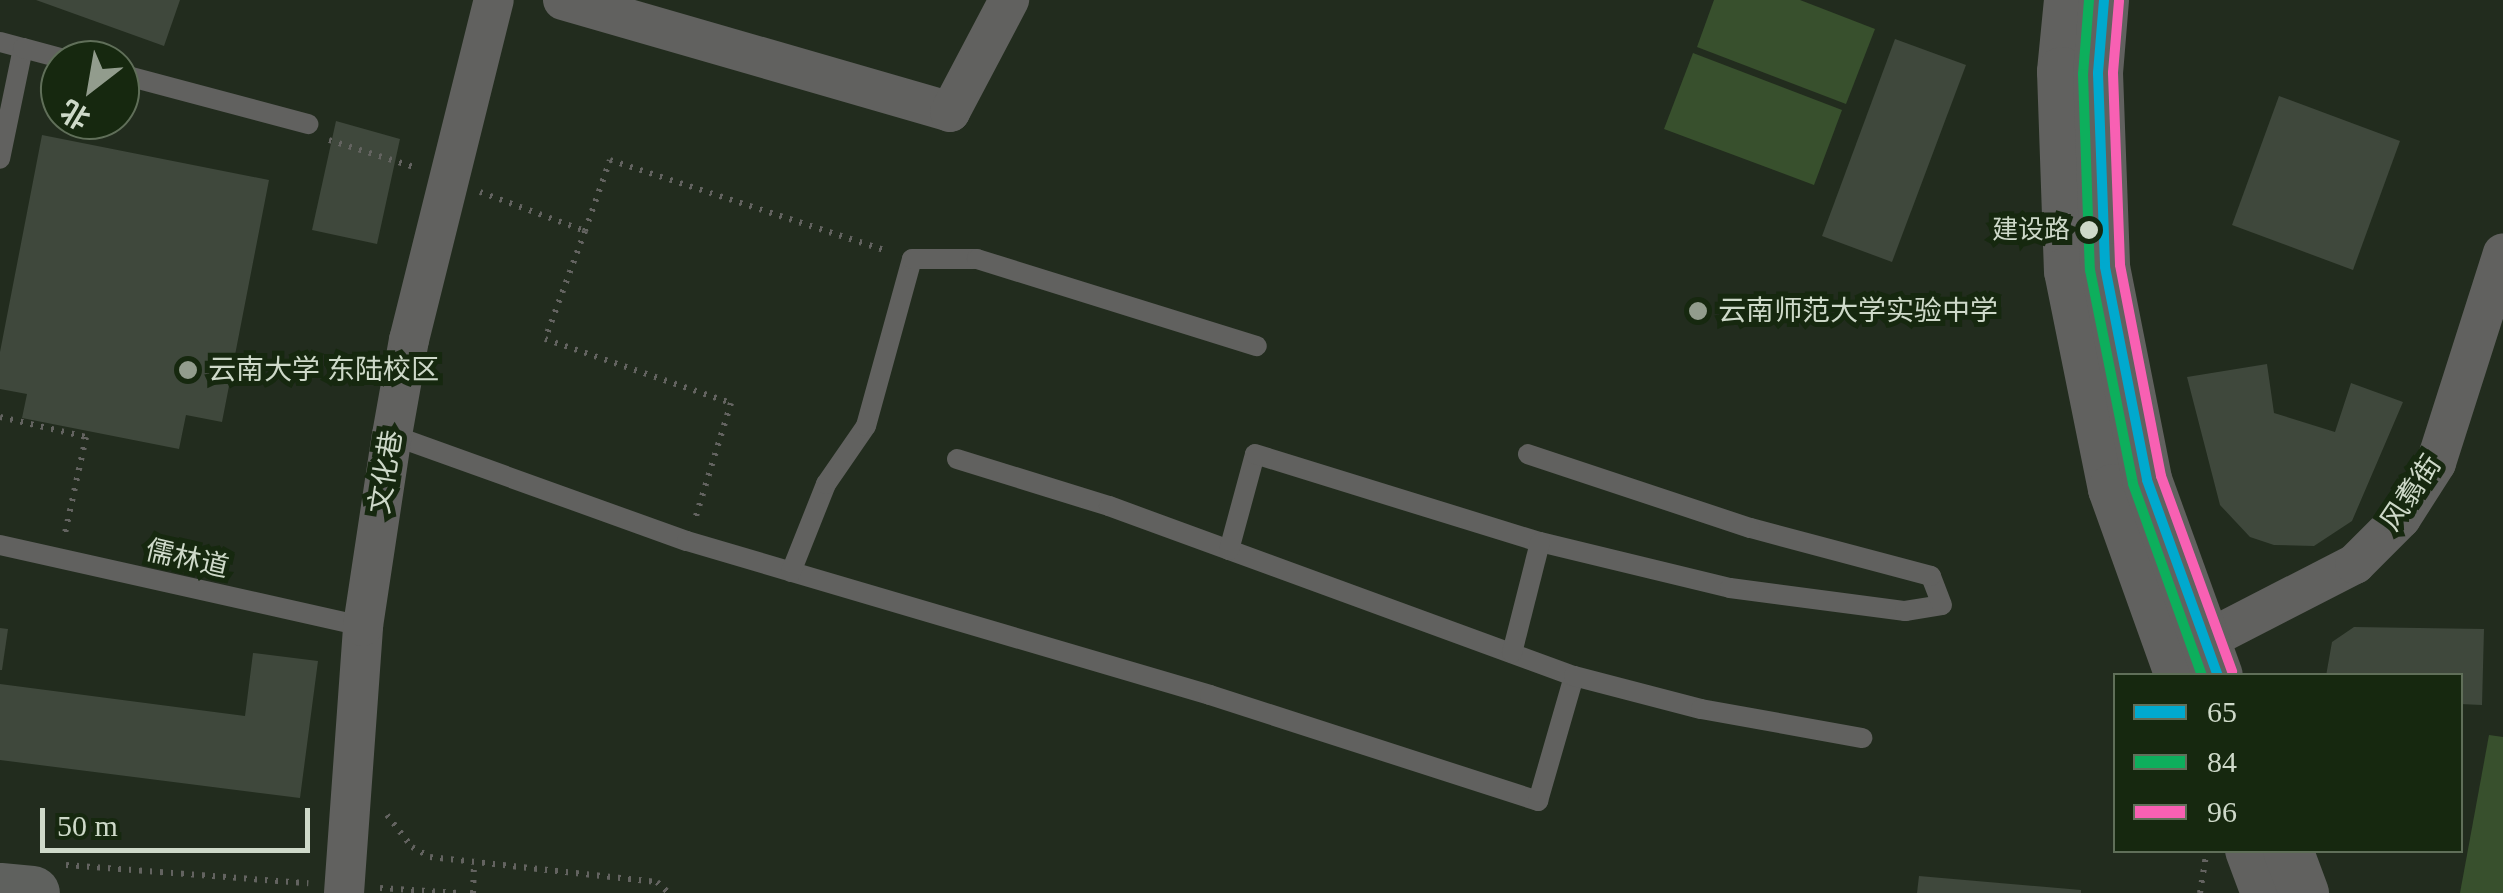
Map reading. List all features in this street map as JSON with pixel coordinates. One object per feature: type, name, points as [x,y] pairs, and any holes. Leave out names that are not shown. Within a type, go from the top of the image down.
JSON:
[{"type":"main road","points":[[0,890],[45,879]]},
{"type":"street","name":"文化巷","points":[[345,889],[363,626],[392,435],[494,0]]},
{"type":"street","points":[[564,0],[950,112],[1009,0]]},
{"type":"street","points":[[2069,0],[2062,72],[2069,271],[2113,489],[2201,664]]},
{"type":"street","points":[[2104,0],[2098,73],[2105,267],[2147,480],[2201,664]]},
{"type":"street","name":"风翥街","points":[[2201,664],[2355,564],[2400,518],[2436,464],[2503,253]]},
{"type":"street","points":[[2251,853],[2266,893]]},
{"type":"street","points":[[2289,853],[2304,893]]},
{"type":"lane","points":[[0,42],[40,53]]},
{"type":"lane","points":[[0,159],[23,48]]},
{"type":"lane","points":[[140,79],[308,124]]},
{"type":"lane","points":[[791,572],[826,484],[866,426],[912,260],[978,259],[1256,346]]},
{"type":"lane","points":[[392,435],[687,541],[1538,801],[1574,676]]},
{"type":"lane","points":[[1229,550],[1255,454],[1540,542],[1730,588],[1905,611],[1942,605],[1931,576],[1750,528],[1528,454]]},
{"type":"lane","points":[[957,458],[1229,550],[1574,676],[1701,709],[1862,738]]},
{"type":"lane","points":[[1512,653],[1540,542]]},
{"type":"lane","name":"儒林道","points":[[0,545],[363,626]]},
{"type":"path","points":[[308,124],[331,141],[585,230]]},
{"type":"path","points":[[687,541],[731,404],[545,339],[610,160],[912,260]]},
{"type":"path","points":[[0,418],[86,437],[60,558]]},
{"type":"path","points":[[354,791],[400,825],[412,847],[474,866],[657,882],[669,893]]},
{"type":"path","points":[[2200,893],[2206,853]]},
{"type":"path","points":[[472,893],[474,866]]},
{"type":"path","points":[[45,879],[458,893]]},
{"type":"green space","points":[[1714,0],[1800,0],[1875,29],[1846,104],[1697,47]]},
{"type":"green space","points":[[1693,53],[1842,110],[1814,185],[1664,129]]},
{"type":"green space","points":[[2489,735],[2503,737],[2503,893],[2460,893]]},
{"type":"building","points":[[36,0],[180,0],[164,46]]},
{"type":"building","points":[[1895,39],[1966,65],[1892,262],[1822,236]]},
{"type":"building","points":[[2279,96],[2400,141],[2353,270],[2232,225]]},
{"type":"building","points":[[336,121],[400,139],[377,244],[312,230]]},
{"type":"building","points":[[41,140],[67,140],[269,180],[222,422],[186,415],[179,449],[22,418],[27,394],[0,389],[0,352]]},
{"type":"building","points":[[2267,364],[2274,413],[2335,432],[2351,383],[2403,402],[2352,521],[2314,546],[2274,545],[2250,537],[2220,505],[2187,377]]},
{"type":"building","points":[[2354,627],[2484,629],[2482,705],[2463,704],[2463,673],[2327,673],[2332,642]]},
{"type":"building","points":[[0,628],[8,629],[2,670],[0,670]]},
{"type":"building","points":[[253,653],[318,661],[300,798],[0,760],[0,684],[245,716]]},
{"type":"building","points":[[1919,876],[2081,890],[2081,893],[1917,893]]},
{"type":"transit line","name":"84","points":[[2089,0],[2083,74],[2090,270],[2133,484],[2201,673]]},
{"type":"transit line","name":"65","points":[[2104,0],[2098,73],[2105,267],[2147,480],[2217,673]]},
{"type":"transit line","name":"96","points":[[2119,1],[2113,73],[2120,265],[2161,476],[2232,671]]},
{"type":"place","name":"建设路","points":[[2089,230]]},
{"type":"place","name":"云南师范大学实验中学","points":[[1698,311]]},
{"type":"place","name":"云南大学 东陆校区","points":[[188,370]]}]
